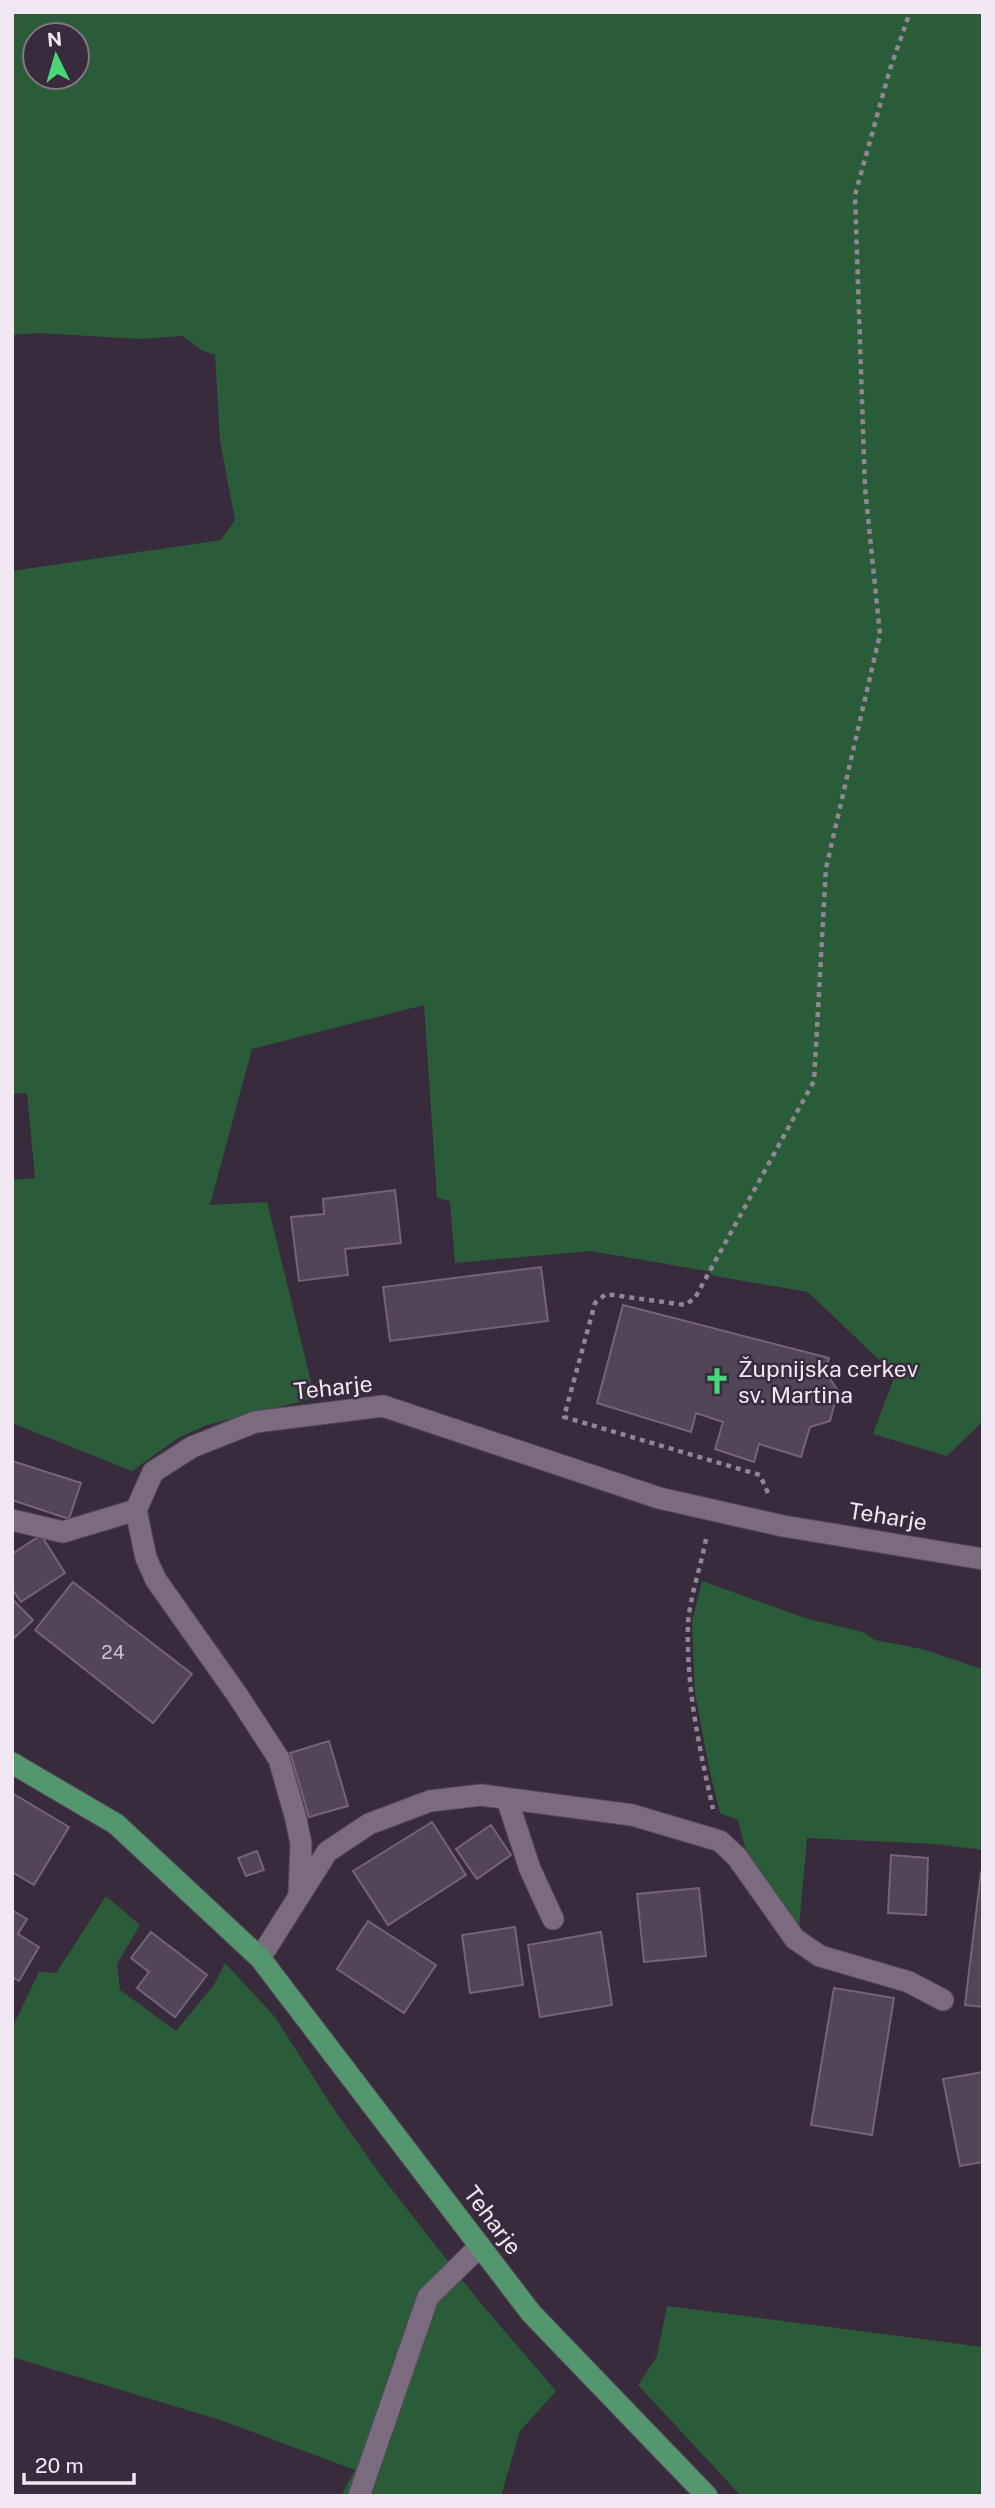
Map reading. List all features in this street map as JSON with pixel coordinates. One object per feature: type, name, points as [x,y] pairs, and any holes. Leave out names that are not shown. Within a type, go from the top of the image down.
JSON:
[{"type":"main road","name":"Teharje","points":[[12,1763],[116,1824],[260,1958],[531,2313],[707,2496]]},
{"type":"street","name":"Teharje","points":[[136,1510],[153,1472],[192,1447],[255,1422],[383,1406],[659,1498],[783,1526],[983,1559]]},
{"type":"street","points":[[12,1520],[63,1532],[136,1510],[146,1558],[156,1580],[279,1759],[301,1844],[299,1896]]},
{"type":"street","points":[[260,1958],[327,1852],[369,1824],[430,1801],[481,1795],[632,1815],[720,1841],[737,1857],[795,1939],[820,1956],[909,1982],[943,2000]]},
{"type":"street","points":[[508,1799],[530,1869],[553,1919]]},
{"type":"street","points":[[359,2496],[428,2297],[480,2246]]},
{"type":"path","points":[[783,1526],[760,1475],[564,1417],[594,1303],[606,1294],[685,1304],[695,1298],[814,1081],[826,868],[880,634],[865,488],[855,195],[890,69],[910,12]]},
{"type":"path","points":[[711,1511],[688,1620],[689,1679],[695,1730],[720,1841]]},
{"type":"green space","points":[[12,12],[983,12],[983,1421],[947,1456],[873,1434],[895,1375],[808,1292],[590,1251],[455,1263],[450,1201],[437,1198],[424,1005],[252,1049],[210,1205],[267,1202],[315,1398],[207,1425],[178,1438],[132,1471],[12,1423],[12,1180],[35,1178],[27,1093],[12,1094],[12,571],[221,540],[235,520],[220,441],[215,355],[201,350],[183,336],[141,339],[37,333],[12,335]]},
{"type":"green space","points":[[702,1581],[808,1619],[863,1632],[875,1640],[922,1649],[979,1668],[983,1666],[983,1850],[936,1844],[807,1838],[799,1927],[748,1858],[738,1820],[720,1813],[695,1693],[692,1622]]},
{"type":"green space","points":[[106,1896],[140,1925],[117,1964],[120,1990],[176,2031],[214,1985],[225,1963],[275,2017],[333,2108],[379,2173],[478,2300],[556,2391],[520,2431],[501,2496],[341,2496],[355,2470],[220,2420],[12,2357],[12,2028],[39,1972],[56,1973]]},
{"type":"green space","points":[[667,2306],[983,2347],[983,2496],[741,2496],[638,2385],[657,2356]]},
{"type":"building","points":[[395,1190],[401,1243],[345,1249],[348,1275],[299,1281],[291,1217],[324,1214],[323,1199]]},
{"type":"building","points":[[541,1267],[548,1321],[390,1341],[383,1287]]},
{"type":"building","name":"Župnijska cerkev sv. Martina","points":[[623,1305],[829,1358],[825,1371],[838,1391],[830,1421],[810,1427],[801,1457],[759,1444],[754,1462],[715,1449],[723,1422],[696,1413],[691,1432],[597,1403]]},
{"type":"building","points":[[12,1461],[81,1483],[69,1519],[12,1500]]},
{"type":"building","points":[[41,1535],[65,1573],[21,1602],[12,1589],[12,1554]]},
{"type":"building","points":[[73,1582],[192,1674],[153,1723],[35,1630]]},
{"type":"building","points":[[12,1599],[33,1620],[12,1640]]},
{"type":"building","points":[[329,1741],[348,1806],[309,1817],[290,1753]]},
{"type":"building","points":[[12,1793],[69,1827],[34,1885],[12,1872]]},
{"type":"building","points":[[432,1822],[466,1875],[388,1925],[353,1871]]},
{"type":"building","points":[[491,1825],[511,1855],[477,1879],[456,1849]]},
{"type":"building","points":[[257,1851],[264,1870],[246,1876],[238,1858]]},
{"type":"building","points":[[891,1855],[928,1858],[926,1915],[888,1913]]},
{"type":"building","points":[[983,1872],[983,2007],[965,2005]]},
{"type":"building","points":[[699,1888],[706,1956],[644,1962],[637,1894]]},
{"type":"building","points":[[12,1910],[27,1919],[18,1934],[39,1947],[19,1981],[12,1977]]},
{"type":"building","points":[[368,1921],[436,1965],[404,2013],[337,1969]]},
{"type":"building","points":[[515,1927],[523,1985],[470,1993],[462,1935]]},
{"type":"building","points":[[151,1932],[207,1975],[175,2017],[137,1988],[149,1972],[131,1958]]},
{"type":"building","points":[[601,1932],[612,2005],[540,2017],[528,1945]]},
{"type":"building","points":[[834,1988],[894,1998],[872,2135],[811,2125]]},
{"type":"building","points":[[983,2072],[983,2162],[960,2166],[943,2079]]},
{"type":"place","name":"Župnijska cerkev sv. Martina","points":[[717,1381]]}]
